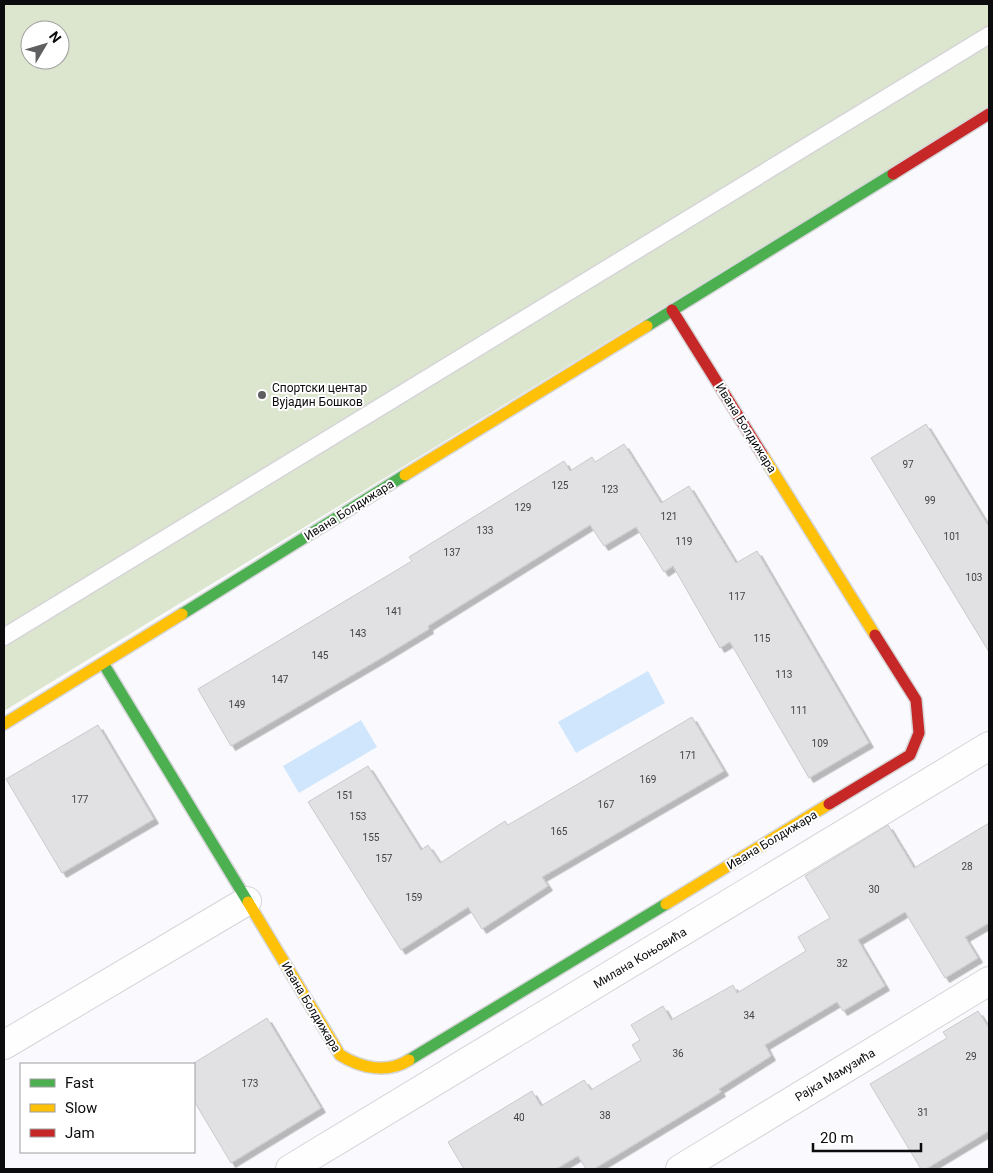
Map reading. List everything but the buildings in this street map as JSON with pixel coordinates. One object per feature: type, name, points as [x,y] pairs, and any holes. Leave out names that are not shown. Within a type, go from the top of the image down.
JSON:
[{"type":"street","name":"Ивана Болдижара","points":[[4,724],[989,114]]},
{"type":"street","name":"Ивана Болдижара","points":[[103,663],[340,1055],[358,1066],[378,1069],[401,1065],[910,755],[919,733],[916,700],[672,310]]},
{"type":"street","name":"Милана Коњовића","points":[[290,1169],[989,746]]},
{"type":"street","points":[[4,1045],[247,901]]},
{"type":"street","name":"Рајка Мамузића","points":[[680,1169],[989,981]]},
{"type":"lane","points":[[4,637],[989,35]]},
{"type":"green space","name":"Спортски центар Вујадин Бошков","points":[[4,4],[989,4],[989,108],[4,711]]},
{"type":"water","points":[[648,671],[665,703],[576,753],[558,722]]},
{"type":"water","points":[[361,720],[377,747],[299,793],[283,766]]},
{"type":"traffic: fast","points":[[647,326],[893,174]]},
{"type":"traffic: fast","points":[[182,614],[405,475]]},
{"type":"traffic: fast","points":[[103,663],[248,902]]},
{"type":"traffic: fast","points":[[409,1060],[666,904]]},
{"type":"traffic: slow","points":[[405,475],[647,326]]},
{"type":"traffic: slow","points":[[762,454],[875,635]]},
{"type":"traffic: slow","points":[[4,724],[182,614]]},
{"type":"traffic: slow","points":[[666,904],[829,804]]},
{"type":"traffic: slow","points":[[248,902],[340,1055],[348,1060],[374,1068],[392,1067],[409,1060]]},
{"type":"traffic: jam","points":[[893,174],[989,114]]},
{"type":"traffic: jam","points":[[672,310],[762,454]]},
{"type":"traffic: jam","points":[[829,804],[910,755],[919,733],[916,700],[875,635]]},
{"type":"place","name":"Спортски центар Вујадин Бошков","points":[[262,395]]}]
